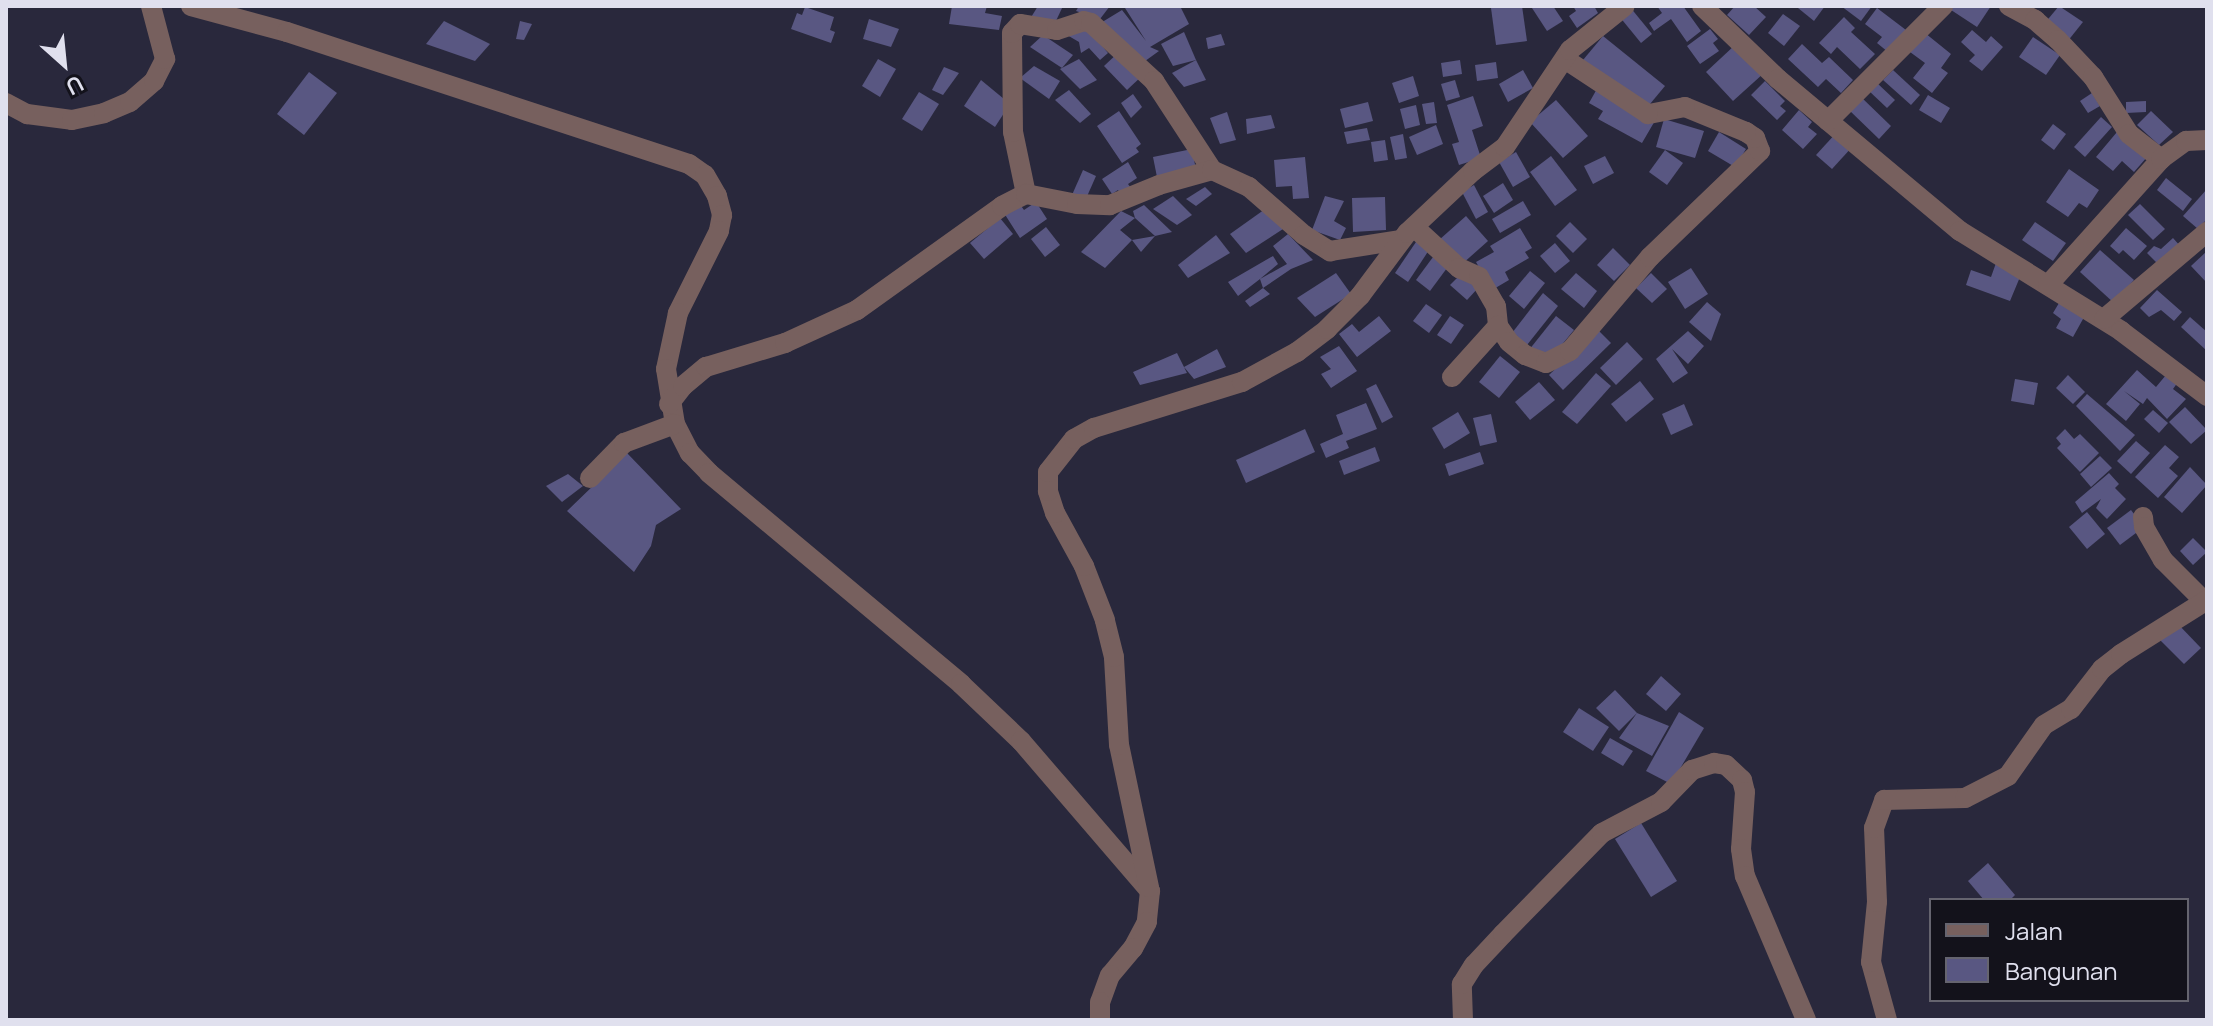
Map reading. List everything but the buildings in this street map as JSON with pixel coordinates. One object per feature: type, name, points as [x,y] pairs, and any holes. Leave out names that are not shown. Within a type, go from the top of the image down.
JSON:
[{"type":"street","points":[[6,103],[27,114],[72,120],[104,113],[130,102],[154,81],[165,59],[151,6]]},
{"type":"street","points":[[191,6],[287,32],[689,164],[705,175],[717,196],[720,223],[678,313],[666,369],[669,404],[690,453],[717,481],[950,674],[1021,741],[1150,891]]},
{"type":"street","points":[[1100,1020],[1100,1002],[1110,975],[1133,948],[1147,922],[1150,891],[1119,745],[1114,657],[1105,620],[1084,566],[1055,513],[1048,491],[1048,472],[1074,439],[1094,428],[1208,395],[1297,352],[1327,329],[1360,296],[1408,234],[1505,147],[1570,50],[1625,6]]},
{"type":"street","points":[[1702,6],[1828,121],[1960,231],[2104,319],[2207,396]]},
{"type":"street","points":[[1828,121],[1943,6]]},
{"type":"street","points":[[2009,6],[2035,20],[2058,40],[2093,77],[2129,134],[2161,159]]},
{"type":"street","points":[[1026,194],[1013,132],[1012,33],[1020,24],[1057,30],[1084,21],[1091,23],[1154,81],[1212,170],[1249,187],[1304,235],[1330,251],[1408,234],[1459,268],[1479,277],[1496,306],[1498,326],[1509,342],[1525,355],[1546,363],[1570,351],[1650,257],[1760,151],[1755,138],[1746,132],[1685,107],[1648,114],[1565,59]]},
{"type":"street","points":[[2048,285],[2161,159],[2186,141],[2207,140]]},
{"type":"street","points":[[669,404],[683,386],[706,367],[785,343],[857,310],[1002,206],[1026,194],[1077,204],[1110,205],[1159,185],[1212,170]]},
{"type":"street","points":[[2104,319],[2207,232]]},
{"type":"street","points":[[1452,377],[1498,326]]},
{"type":"street","points":[[590,478],[624,443],[675,424]]},
{"type":"street","points":[[1883,1018],[1871,962],[1877,902],[1874,828],[1884,800],[1965,798],[2008,776],[2044,725],[2071,709],[2102,669],[2133,645],[2206,601],[2163,560],[2143,517]]},
{"type":"street","points":[[1463,1020],[1462,984],[1474,965],[1503,934],[1602,833],[1661,802],[1692,770],[1714,763],[1726,765],[1742,780],[1746,801],[1741,849],[1745,876],[1806,1020]]}]
